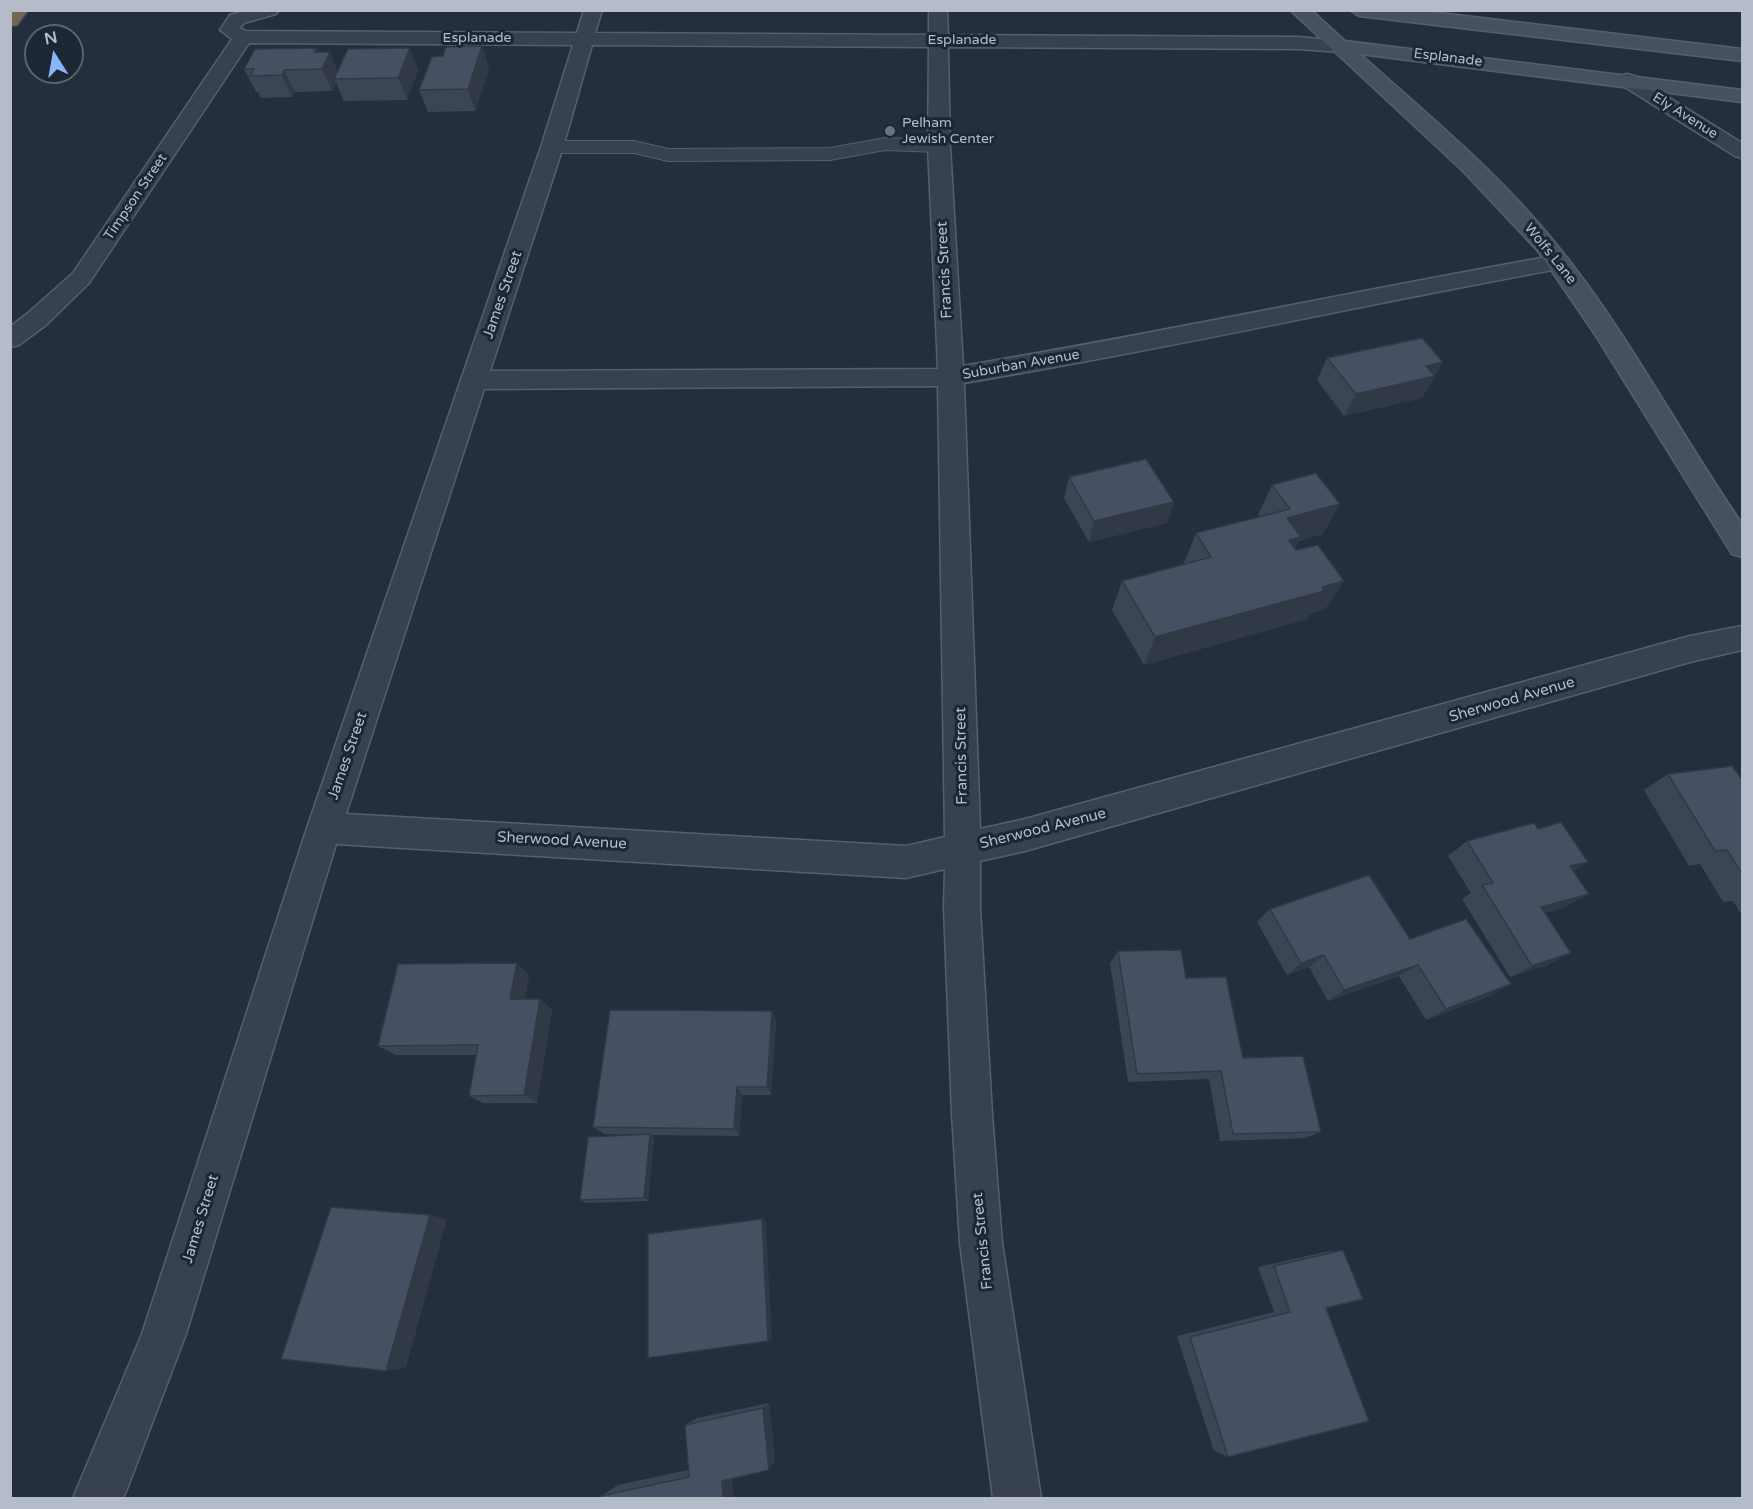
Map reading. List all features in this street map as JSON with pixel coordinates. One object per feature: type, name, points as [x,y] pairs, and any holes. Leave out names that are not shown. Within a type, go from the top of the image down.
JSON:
[{"type":"highway","points":[[10,21],[20,10]]},
{"type":"street","points":[[243,38],[229,30],[237,18],[270,10]]},
{"type":"street","name":"Wolfs Lane","points":[[1299,10],[1498,192],[1558,262],[1599,319],[1716,508],[1743,546]]},
{"type":"street","points":[[1359,10],[1585,34],[1743,55]]},
{"type":"street","name":"Esplanade","points":[[243,38],[589,25],[938,25],[1341,46],[1743,96]]},
{"type":"street","name":"James Street","points":[[97,1498],[103,1489],[164,1334],[324,828],[552,147],[589,25]]},
{"type":"street","name":"Francis Street","points":[[938,25],[939,146],[951,376],[963,919],[981,1243],[1017,1498]]},
{"type":"street","name":"Timpson Street","points":[[10,339],[37,319],[81,279],[243,38]]},
{"type":"street","name":"Ely Avenue","points":[[1627,80],[1743,152]]},
{"type":"street","name":"Suburban Avenue","points":[[474,380],[951,376],[1070,357],[1423,286],[1558,262]]},
{"type":"street","name":"Sherwood Avenue","points":[[324,828],[906,862],[1025,835],[1690,649],[1743,638]]},
{"type":"lane","points":[[552,147],[634,147],[668,155],[680,155],[830,154],[885,144],[939,146]]},
{"type":"building","points":[[482,46],[468,89],[419,90],[432,57],[443,56],[446,47]]},
{"type":"building","points":[[316,48],[314,52],[330,52],[322,69],[284,70],[282,75],[250,76],[254,69],[244,69],[255,49]]},
{"type":"building","points":[[410,48],[398,78],[334,79],[348,49]]},
{"type":"building","points":[[1422,338],[1443,362],[1426,366],[1435,376],[1356,394],[1327,358]]},
{"type":"building","points":[[1146,459],[1174,502],[1094,521],[1069,477]]},
{"type":"building","points":[[1316,473],[1340,504],[1287,518],[1301,537],[1289,540],[1296,550],[1318,545],[1344,581],[1322,587],[1324,591],[1155,637],[1122,581],[1211,557],[1196,533],[1290,509],[1272,485]]},
{"type":"building","points":[[1732,766],[1743,781],[1743,875],[1727,850],[1715,851],[1668,774]]},
{"type":"building","points":[[1561,822],[1588,862],[1570,866],[1589,894],[1541,907],[1571,953],[1532,966],[1482,885],[1493,883],[1467,841],[1534,823],[1538,829]]},
{"type":"building","points":[[1369,875],[1410,939],[1466,919],[1511,984],[1446,1009],[1418,965],[1344,990],[1324,955],[1301,963],[1270,909]]},
{"type":"building","points":[[1181,950],[1186,978],[1226,977],[1243,1058],[1303,1056],[1321,1132],[1233,1134],[1221,1071],[1137,1074],[1118,951]]},
{"type":"building","points":[[517,963],[510,999],[540,999],[524,1095],[469,1096],[478,1045],[378,1046],[398,964]]},
{"type":"building","points":[[610,1010],[772,1011],[767,1087],[737,1087],[734,1129],[593,1127]]},
{"type":"building","points":[[650,1134],[644,1198],[580,1200],[588,1137]]},
{"type":"building","points":[[331,1207],[430,1215],[386,1371],[281,1359]]},
{"type":"building","points":[[762,1219],[768,1341],[648,1358],[648,1234]]},
{"type":"building","points":[[1343,1250],[1363,1299],[1326,1308],[1369,1421],[1228,1457],[1190,1337],[1290,1312],[1274,1266]]},
{"type":"building","points":[[763,1408],[769,1470],[722,1481],[723,1498],[601,1498],[601,1496],[689,1477],[685,1425]]},
{"type":"place","name":"Pelham Jewish Center","points":[[890,131]]}]
